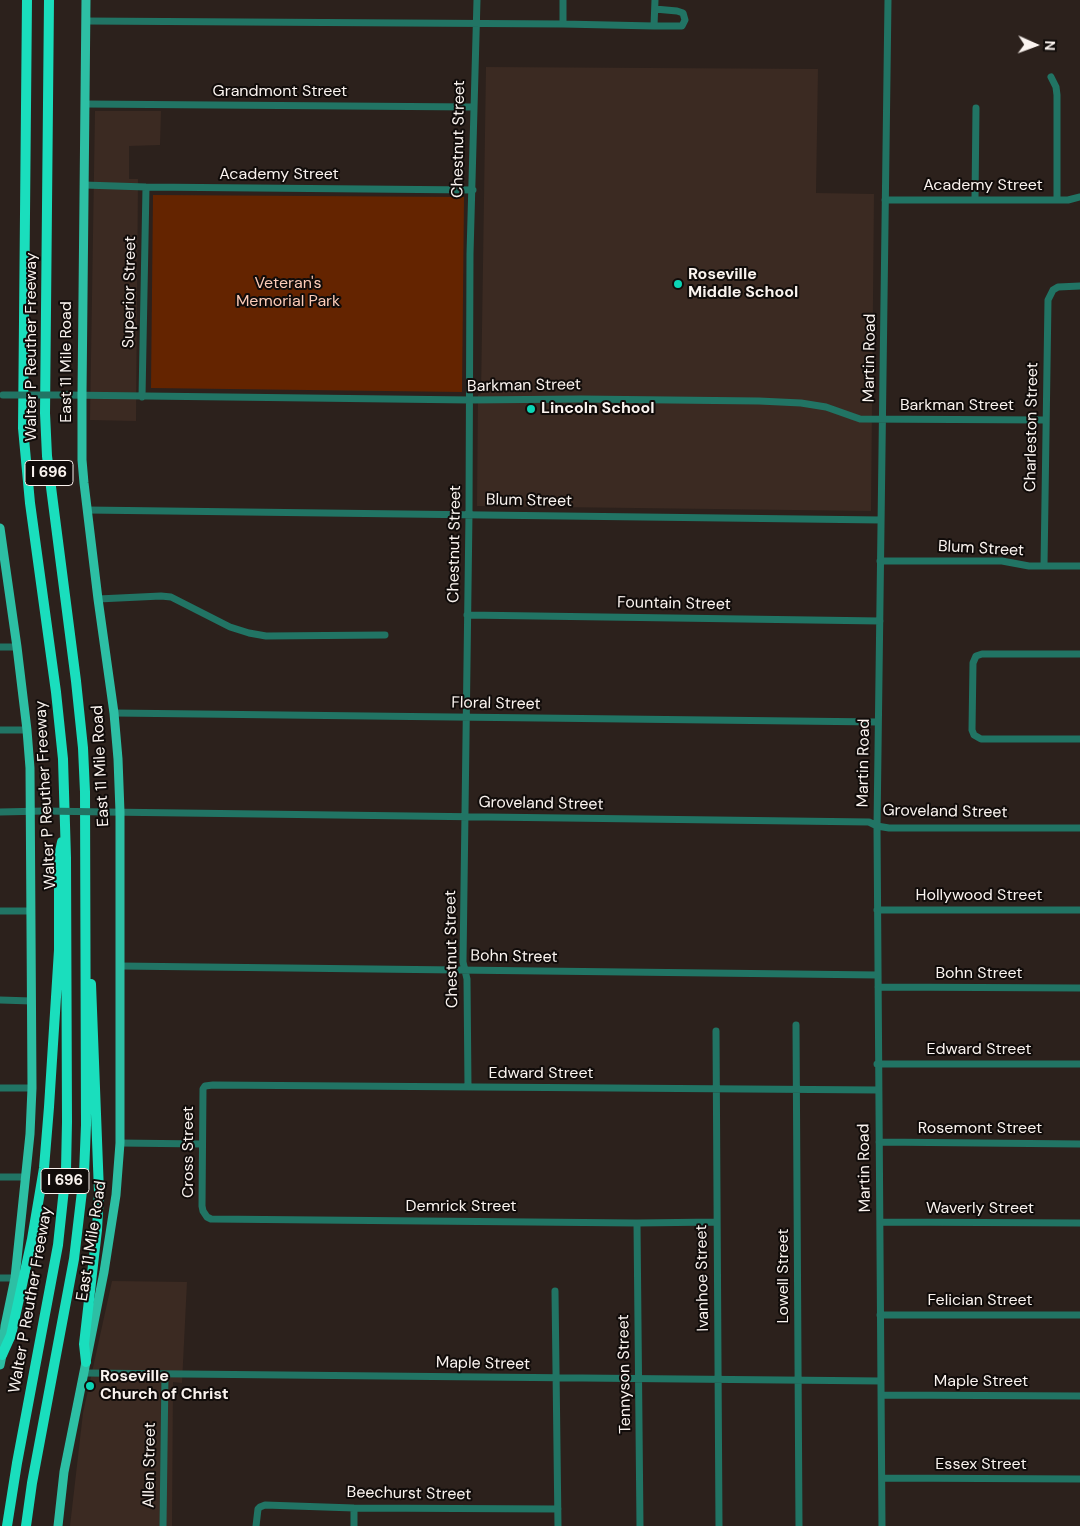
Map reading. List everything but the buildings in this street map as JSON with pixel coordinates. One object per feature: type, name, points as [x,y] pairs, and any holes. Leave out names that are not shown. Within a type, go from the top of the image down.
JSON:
[{"type":"highway","name":"Walter P Reuther Freeway","points":[[7,1526],[54,1267],[64,1196],[67,1122],[66,867],[63,759],[30,503],[23,428],[27,0]]},
{"type":"highway","name":"Walter P Reuther Freeway","points":[[26,1526],[32,1483],[64,1316],[80,1215],[86,1125],[85,792],[83,748],[47,456],[45,413],[49,0]]},
{"type":"highway","points":[[1,1358],[11,1335],[32,1239],[44,1168],[59,950],[59,857],[65,830]]},
{"type":"highway","points":[[85,943],[92,985],[99,1192],[97,1230],[84,1344],[86,1362]]},
{"type":"main road","name":"East 11 Mile Road","points":[[58,1526],[64,1472],[111,1234],[120,1144],[120,812],[118,759],[114,713],[98,599],[82,460],[86,0]]},
{"type":"main road","points":[[0,528],[1,549],[17,647],[27,730],[31,811],[32,1001],[30,1134],[15,1278],[5,1326],[1,1358]]},
{"type":"street","name":"Chestnut Street","points":[[468,1088],[467,979],[463,962],[469,514],[470,254],[477,0]]},
{"type":"street","points":[[563,0],[563,24]]},
{"type":"street","points":[[654,26],[655,0]]},
{"type":"street","name":"Martin Road","points":[[882,1526],[877,826],[888,0]]},
{"type":"street","points":[[86,21],[682,26],[685,20],[683,13],[677,10],[655,9]]},
{"type":"street","points":[[1051,77],[1056,87],[1057,95],[1057,199]]},
{"type":"street","name":"Grandmont Street","points":[[85,104],[474,107]]},
{"type":"street","points":[[975,200],[976,108]]},
{"type":"street","name":"Academy Street","points":[[84,185],[473,190]]},
{"type":"street","name":"Superior Street","points":[[142,397],[146,187]]},
{"type":"street","name":"Academy Street","points":[[885,200],[1068,200],[1080,197]]},
{"type":"street","name":"Charleston Street","points":[[1044,566],[1048,300],[1053,290],[1063,286],[1080,286]]},
{"type":"street","name":"Barkman Street","points":[[2,395],[470,400],[581,399],[801,403],[826,407],[860,419],[1046,420]]},
{"type":"street","name":"Blum Street","points":[[87,510],[881,520]]},
{"type":"street","name":"Blum Street","points":[[880,561],[1002,561],[1029,566],[1080,566]]},
{"type":"street","points":[[98,599],[171,597],[230,627],[266,636],[385,635]]},
{"type":"street","name":"Fountain Street","points":[[467,616],[880,620]]},
{"type":"street","points":[[0,647],[17,647]]},
{"type":"street","points":[[1080,654],[982,654],[976,656],[973,663],[972,730],[976,737],[980,739],[1080,739]]},
{"type":"street","name":"Floral Street","points":[[114,713],[878,722]]},
{"type":"street","points":[[0,730],[27,730]]},
{"type":"street","name":"Groveland Street","points":[[0,812],[45,811],[870,822],[877,826],[889,828],[1080,828]]},
{"type":"street","name":"Hollywood Street","points":[[877,910],[1080,910]]},
{"type":"street","points":[[0,911],[31,911]]},
{"type":"street","name":"Bohn Street","points":[[120,966],[878,975]]},
{"type":"street","name":"Bohn Street","points":[[878,987],[1080,988]]},
{"type":"street","points":[[0,1000],[32,1001]]},
{"type":"street","name":"Lowell Street","points":[[796,1026],[799,1526]]},
{"type":"street","name":"Ivanhoe Street","points":[[716,1031],[719,1526]]},
{"type":"street","name":"Edward Street","points":[[878,1064],[1080,1064]]},
{"type":"street","name":"Edward Street","points":[[205,1086],[878,1090]]},
{"type":"street","name":"Cross Street","points":[[205,1086],[202,1094],[202,1206],[207,1217]]},
{"type":"street","points":[[0,1088],[32,1088]]},
{"type":"street","name":"Rosemont Street","points":[[879,1142],[1080,1144]]},
{"type":"street","points":[[120,1144],[202,1144]]},
{"type":"street","points":[[0,1177],[25,1177]]},
{"type":"street","name":"Demrick Street","points":[[207,1217],[214,1219],[716,1222]]},
{"type":"street","name":"Waverly Street","points":[[880,1222],[1080,1223]]},
{"type":"street","name":"Tennyson Street","points":[[637,1223],[640,1526]]},
{"type":"street","points":[[0,1278],[15,1278]]},
{"type":"street","points":[[555,1291],[558,1526]]},
{"type":"street","name":"Felician Street","points":[[880,1315],[1080,1316]]},
{"type":"street","name":"Maple Street","points":[[84,1373],[881,1381]]},
{"type":"street","name":"Allen Street","points":[[163,1526],[165,1374]]},
{"type":"street","name":"Maple Street","points":[[881,1395],[1080,1396]]},
{"type":"street","name":"Essex Street","points":[[882,1478],[1080,1479]]},
{"type":"street","name":"Beechurst Street","points":[[256,1526],[258,1509],[273,1505],[354,1508],[558,1509]]},
{"type":"street","points":[[354,1508],[354,1526]]},
{"type":"shaded area","name":"Roseville Middle School","points":[[486,67],[818,69],[816,193],[874,194],[871,511],[477,506],[478,395],[481,394]]},
{"type":"shaded area","points":[[95,111],[161,111],[160,145],[129,146],[129,179],[138,179],[136,421],[90,420]]},
{"type":"shaded area","points":[[112,1281],[187,1282],[182,1383],[173,1382],[172,1526],[70,1526],[83,1413]]},
{"type":"green space","name":"Veteran's Memorial Park","points":[[153,195],[464,197],[462,392],[151,388]]},
{"type":"place","name":"Roseville Middle School","points":[[678,284]]},
{"type":"place","name":"Lincoln School","points":[[531,409]]},
{"type":"place","name":"Roseville Church of Christ","points":[[90,1386]]}]
